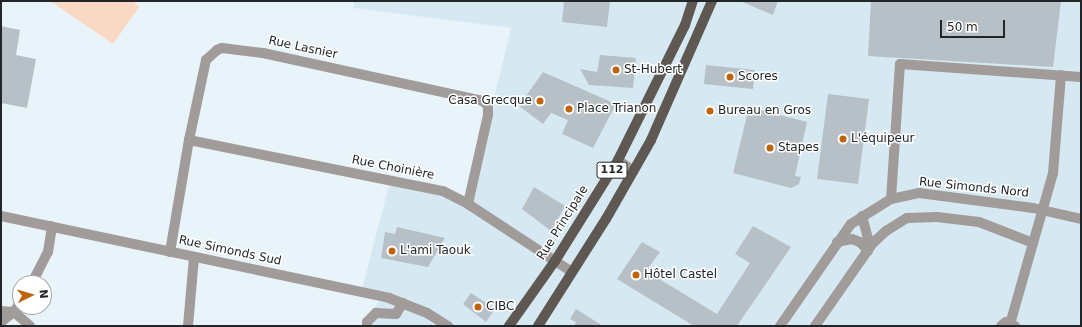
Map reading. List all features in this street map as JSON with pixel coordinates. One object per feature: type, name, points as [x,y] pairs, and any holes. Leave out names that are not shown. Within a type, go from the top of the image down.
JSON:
[{"type":"main road","name":"Rue Principale","points":[[509,326],[555,261],[618,160],[685,26],[693,1]]},
{"type":"main road","name":"112","points":[[538,326],[651,140],[712,1]]},
{"type":"street","name":"Rue Lasnier","points":[[170,252],[189,140],[206,60],[217,50],[222,48],[263,52],[483,100],[488,106],[488,115],[468,204]]},
{"type":"street","points":[[891,199],[900,64],[1081,77]]},
{"type":"street","points":[[1009,325],[1053,173],[1061,75]]},
{"type":"street","name":"Rue Choinière","points":[[189,140],[443,191],[468,204],[572,272]]},
{"type":"street","points":[[618,160],[633,171]]},
{"type":"street","name":"Rue Simonds Nord","points":[[780,326],[837,242],[851,224],[891,199],[919,193],[1042,210],[1081,219]]},
{"type":"street","name":"Rue Simonds Sud","points":[[1,216],[403,303],[448,326]]},
{"type":"street","points":[[862,216],[870,247]]},
{"type":"street","points":[[814,326],[870,247],[886,231],[907,218],[938,217],[979,222],[1033,243]]},
{"type":"street","points":[[36,275],[48,252],[52,226]]},
{"type":"street","points":[[837,242],[852,239],[870,247]]},
{"type":"street","points":[[188,326],[194,257]]},
{"type":"street","points":[[366,326],[367,322],[376,313],[396,314],[403,303]]},
{"type":"street","points":[[1,311],[12,312]]},
{"type":"street","points":[[371,326],[376,313]]},
{"type":"street","points":[[1,322],[12,314]]},
{"type":"street","points":[[17,315],[30,326]]},
{"type":"shaded area","points":[[44,1],[133,1],[139,7],[113,44],[53,3]]},
{"type":"shaded area","points":[[354,1],[1081,1],[1081,326],[367,326],[379,300],[361,293],[390,181],[443,191],[468,204],[511,28],[353,8]]},
{"type":"building","points":[[564,1],[610,1],[607,27],[562,22]]},
{"type":"building","points":[[740,1],[778,1],[773,15]]},
{"type":"building","points":[[871,1],[1061,1],[1053,67],[868,56]]},
{"type":"building","points":[[1,26],[20,30],[16,55],[36,59],[27,108],[1,103]]},
{"type":"building","name":"St-Hubert","points":[[600,55],[636,58],[633,88],[589,85],[580,69],[597,72]]},
{"type":"building","name":"Scores","points":[[706,65],[755,70],[753,89],[704,84]]},
{"type":"building","name":"Place Trianon","points":[[543,72],[616,104],[593,148],[562,134],[568,120],[551,113],[543,124],[519,106]]},
{"type":"building","name":"L'équipeur","points":[[828,94],[869,99],[858,184],[817,179]]},
{"type":"building","name":"Stapes","points":[[749,107],[807,122],[795,176],[801,177],[799,184],[791,188],[733,173]]},
{"type":"building","points":[[534,187],[565,206],[551,231],[522,209]]},
{"type":"building","name":"Hôtel Castel","points":[[753,226],[791,247],[737,326],[694,326],[617,279],[642,242],[660,252],[646,271],[717,314],[750,263],[735,254]]},
{"type":"building","points":[[397,227],[445,238],[428,267],[381,258],[385,232],[395,234]]},
{"type":"building","name":"CIBC","points":[[471,293],[495,309],[486,322],[463,304]]},
{"type":"building","points":[[576,309],[603,326],[574,326],[576,322],[570,319]]},
{"type":"place","name":"St-Hubert","points":[[616,70]]},
{"type":"place","name":"Scores","points":[[730,77]]},
{"type":"place","name":"Casa Grecque","points":[[540,101]]},
{"type":"place","name":"Place Trianon","points":[[569,109]]},
{"type":"place","name":"Bureau en Gros","points":[[710,111]]},
{"type":"place","name":"L'équipeur","points":[[843,139]]},
{"type":"place","name":"Stapes","points":[[770,148]]},
{"type":"place","name":"L'ami Taouk","points":[[392,251]]},
{"type":"place","name":"Hôtel Castel","points":[[636,275]]},
{"type":"place","name":"CIBC","points":[[478,307]]}]
